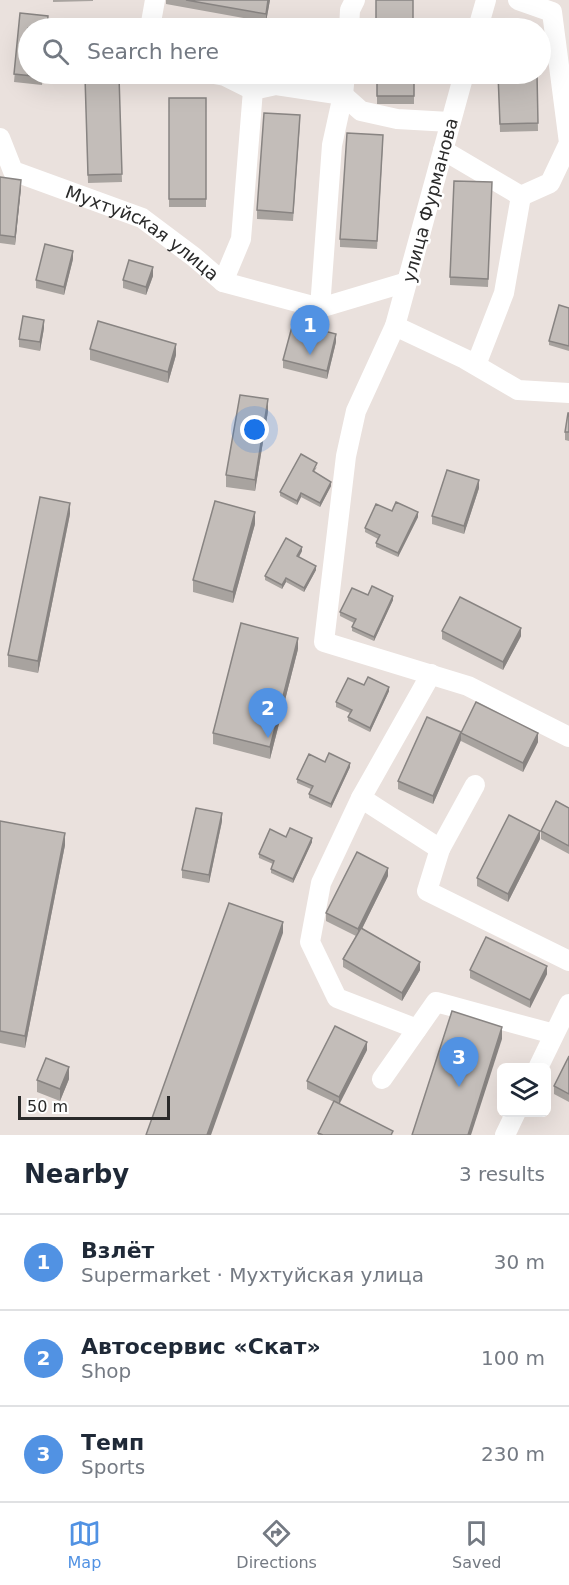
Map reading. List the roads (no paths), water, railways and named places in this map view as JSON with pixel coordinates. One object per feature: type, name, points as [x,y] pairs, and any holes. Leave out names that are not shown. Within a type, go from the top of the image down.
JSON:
[{"type":"street","points":[[152,18],[155,0]]},
{"type":"street","points":[[350,18],[350,10],[355,0]]},
{"type":"street","points":[[481,18],[486,0]]},
{"type":"street","points":[[518,0],[556,6],[569,143],[550,183],[521,196]]},
{"type":"street","points":[[241,84],[253,90],[276,85],[343,95],[361,111],[397,119],[450,122]]},
{"type":"street","points":[[344,84],[332,145],[320,308],[407,282]]},
{"type":"street","name":"улица Фурманова","points":[[431,674],[324,642],[346,456],[356,411],[395,326],[461,84]]},
{"type":"street","points":[[223,282],[241,239],[253,90]]},
{"type":"street","name":"Мухтуйская улица","points":[[0,138],[13,171],[142,218],[223,282],[320,308]]},
{"type":"street","points":[[442,150],[521,196]]},
{"type":"street","points":[[476,365],[504,293],[521,196]]},
{"type":"street","points":[[395,326],[476,365],[518,390],[569,393]]},
{"type":"street","points":[[417,1029],[337,998],[310,942],[321,883],[361,798],[431,674],[468,686],[569,737]]},
{"type":"street","points":[[476,785],[440,849],[427,891],[569,961]]},
{"type":"street","points":[[361,798],[440,849]]},
{"type":"street","points":[[382,1079],[436,1002],[554,1034]]},
{"type":"street","points":[[540,1063],[569,1004]]},
{"type":"street","points":[[505,1135],[514,1117]]},
{"type":"place","name":"Взлёт","points":[[310,355]]},
{"type":"place","name":"Автосервис «Скат»","points":[[268,738]]},
{"type":"place","name":"Темп","points":[[459,1087]]}]
